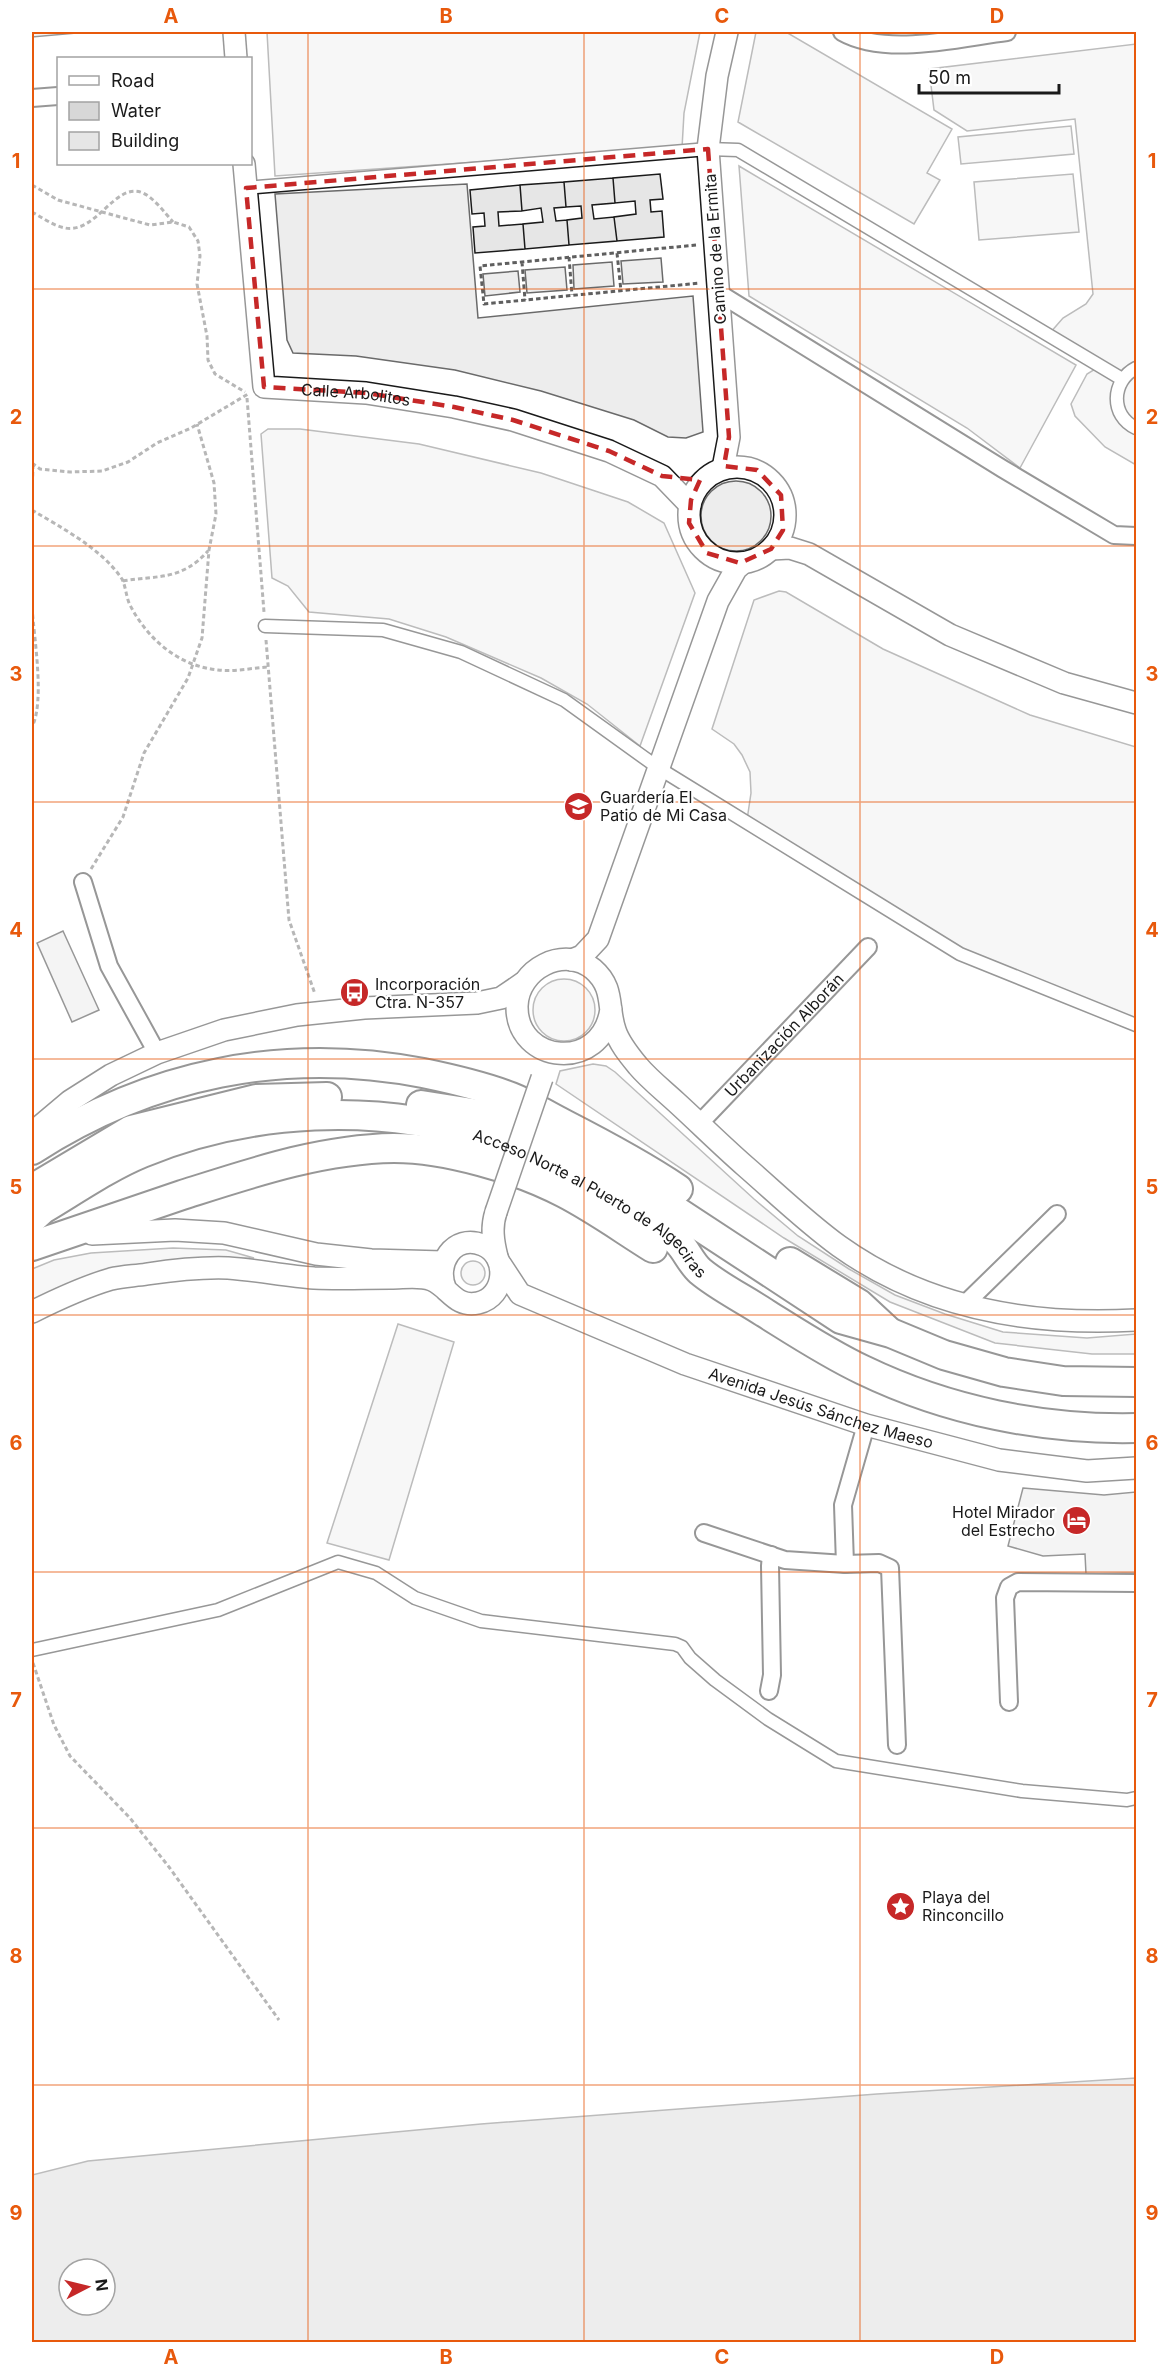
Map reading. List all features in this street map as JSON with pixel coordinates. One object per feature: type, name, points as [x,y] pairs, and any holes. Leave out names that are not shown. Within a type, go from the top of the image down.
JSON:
[{"type":"highway","points":[[32,1150],[68,1127],[130,1098],[198,1076],[291,1062],[322,1062],[392,1067],[454,1079],[511,1097],[635,1161],[809,1275],[858,1304],[891,1333]]},
{"type":"highway","name":"Acceso Norte al Puerto de Algeciras","points":[[32,1190],[131,1130],[256,1099],[369,1096],[491,1116],[564,1144],[632,1182],[841,1319],[891,1333],[944,1355],[1004,1372],[1063,1381],[1118,1384],[1137,1382]]},
{"type":"highway","name":"Acceso Norte al Puerto de Algeciras","points":[[37,1235],[43,1209],[141,1153],[201,1134],[262,1121],[315,1116],[370,1116],[432,1125],[489,1139],[551,1165],[619,1203],[678,1242],[698,1269],[799,1334],[862,1370],[909,1390],[961,1407],[1031,1423],[1107,1429],[1137,1428]]},
{"type":"highway","points":[[37,1235],[253,1172],[310,1158],[369,1149],[396,1148],[423,1150],[484,1162],[526,1176],[564,1193],[672,1260],[698,1269]]},
{"type":"street","points":[[234,32],[236,57]]},
{"type":"street","name":"Camino de la Ermita","points":[[723,468],[729,437],[708,149],[717,76],[727,32]]},
{"type":"street","points":[[842,32],[865,42],[905,45],[1007,32]]},
{"type":"street","points":[[32,99],[57,96]]},
{"type":"street","points":[[246,188],[708,149],[738,150],[1122,379]]},
{"type":"street","points":[[244,165],[256,391]]},
{"type":"street","points":[[717,287],[1104,529],[1114,534],[1137,536]]},
{"type":"street","points":[[1137,368],[1122,379],[1116,399],[1123,418],[1137,428]]},
{"type":"street","name":"Calle Arbolitos","points":[[256,391],[366,393],[454,407],[503,417],[609,451],[662,476],[703,480]]},
{"type":"street","points":[[729,437],[736,454],[746,467]]},
{"type":"street","points":[[746,467],[758,470],[776,485],[785,506],[786,518],[783,530],[771,549],[762,557],[743,563],[728,562],[717,559],[699,544],[689,523],[690,505],[696,489],[703,480],[723,468],[746,467]]},
{"type":"street","name":"Calle Arbolitos","points":[[662,476],[690,505]]},
{"type":"street","points":[[786,518],[797,543],[809,554]]},
{"type":"street","points":[[771,549],[790,548],[809,554],[950,635],[1064,683],[1137,703]]},
{"type":"street","points":[[717,559],[720,581],[718,601]]},
{"type":"street","points":[[743,563],[736,569],[718,601],[598,939],[597,952],[601,977],[611,997],[615,1030],[624,1048],[640,1068],[699,1124],[810,1223],[840,1247],[878,1271],[921,1290],[964,1305],[1021,1317],[1090,1322],[1137,1320]]},
{"type":"street","points":[[265,626],[382,630],[460,652],[564,700],[660,769],[960,954],[1137,1025]]},
{"type":"street","points":[[83,882],[109,966],[157,1053]]},
{"type":"street","points":[[598,939],[582,956],[572,960],[549,962],[530,974],[524,983],[517,1005],[522,1027],[536,1044],[551,1052],[568,1054],[590,1046],[605,1030],[611,1008]]},
{"type":"street","name":"Urbanización Alborán","points":[[699,1124],[868,947]]},
{"type":"street","points":[[572,960],[588,965],[601,977]]},
{"type":"street","points":[[32,1133],[70,1101],[111,1074],[157,1053],[224,1030],[322,1012],[477,1003],[501,998],[524,983]]},
{"type":"street","points":[[488,1299],[500,1284],[499,1261],[492,1238],[494,1217],[551,1052]]},
{"type":"street","points":[[964,1305],[1057,1214]]},
{"type":"street","points":[[446,1290],[441,1272],[447,1254],[475,1236],[494,1217]]},
{"type":"street","points":[[37,1235],[175,1230],[224,1233],[316,1254],[371,1260],[443,1262]]},
{"type":"street","points":[[32,1312],[69,1294],[113,1278],[190,1268],[226,1268],[314,1278],[422,1277],[439,1283],[454,1299],[470,1304],[520,1294],[499,1261],[482,1245],[463,1244]]},
{"type":"street","name":"Avenida Jesús Sánchez Maeso","points":[[520,1294],[685,1364],[867,1425],[999,1460],[1087,1471],[1137,1468]]},
{"type":"street","points":[[845,1564],[843,1505],[867,1425]]},
{"type":"street","points":[[704,1533],[799,1562],[888,1565],[892,1572],[897,1745]]},
{"type":"street","points":[[769,1690],[772,1676],[771,1555]]},
{"type":"street","points":[[32,1650],[218,1610],[338,1562],[376,1573],[415,1598],[481,1621],[675,1644],[682,1647],[690,1658],[715,1680],[768,1719],[836,1761],[1022,1791],[1127,1800],[1137,1798]]},
{"type":"street","points":[[1009,1702],[1006,1593],[1013,1583],[1137,1583]]},
{"type":"path","points":[[32,184],[58,200],[150,225],[173,222],[189,227],[198,242],[200,256],[197,284],[207,336],[208,360],[215,374],[256,391]]},
{"type":"path","points":[[32,212],[66,228],[87,225],[122,195],[132,192],[142,193],[173,222]]},
{"type":"path","points":[[714,244],[480,266],[484,304],[621,291],[717,287]]},
{"type":"path","points":[[617,253],[621,291]]},
{"type":"path","points":[[569,257],[572,296]]},
{"type":"path","points":[[522,262],[525,300]]},
{"type":"path","points":[[32,463],[40,469],[70,472],[102,471],[128,462],[157,443],[256,391]]},
{"type":"path","points":[[256,391],[265,626],[289,920],[322,1012]]},
{"type":"path","points":[[83,882],[123,817],[144,753],[189,678],[202,638],[209,550],[216,514],[214,483],[197,424]]},
{"type":"path","points":[[32,463],[32,499]]},
{"type":"path","points":[[32,510],[79,538],[123,580],[129,604],[146,630],[169,652],[192,666],[220,671],[268,666]]},
{"type":"path","points":[[123,580],[162,576],[183,571],[196,564],[209,550]]},
{"type":"path","points":[[32,607],[38,699],[36,718],[32,727]]},
{"type":"path","points":[[32,1662],[43,1688],[54,1725],[70,1756],[130,1818],[169,1867],[279,2020]]},
{"type":"highlighted area","points":[[708,149],[729,437],[724,466],[757,470],[781,495],[783,530],[771,549],[740,563],[707,553],[689,523],[691,500],[700,480],[662,476],[609,451],[513,420],[454,407],[366,393],[264,387],[246,188]]},
{"type":"shaded area","points":[[267,32],[700,32],[684,113],[682,148],[275,176]]},
{"type":"shaded area","points":[[756,32],[786,32],[952,129],[927,173],[940,180],[914,224],[738,122]]},
{"type":"shaded area","points":[[1136,44],[1136,465],[1105,447],[1075,416],[1071,404],[1087,374],[1097,368],[1050,333],[1063,318],[1086,304],[1093,294],[1075,119],[967,131],[934,110],[929,69]]},
{"type":"shaded area","points":[[1071,126],[1074,154],[961,164],[958,137]]},
{"type":"shaded area","points":[[739,166],[1076,365],[1020,468],[967,428],[749,296]]},
{"type":"shaded area","points":[[1073,174],[1079,232],[979,240],[974,182]]},
{"type":"shaded area","points":[[467,184],[478,318],[693,296],[703,432],[686,438],[668,437],[634,420],[541,391],[455,370],[356,356],[293,353],[287,340],[275,194]]},
{"type":"shaded area","points":[[661,258],[663,282],[623,284],[621,261]]},
{"type":"shaded area","points":[[612,262],[614,286],[574,289],[573,265]]},
{"type":"shaded area","points":[[565,267],[567,290],[527,293],[525,270]]},
{"type":"shaded area","points":[[518,271],[520,292],[485,296],[483,274]]},
{"type":"shaded area","points":[[268,429],[300,429],[419,444],[541,473],[628,502],[664,523],[695,593],[640,746],[587,704],[541,678],[446,637],[389,619],[309,612],[288,586],[272,578],[261,434]]},
{"type":"shaded area","points":[[736,481],[749,484],[761,491],[768,503],[771,516],[768,529],[761,541],[749,548],[736,551],[723,548],[711,541],[704,529],[701,516],[704,503],[711,491],[723,484]]},
{"type":"shaded area","points":[[779,591],[786,592],[883,649],[1030,715],[1136,747],[1136,1020],[967,951],[747,820],[751,793],[750,772],[734,744],[712,729],[754,600]]},
{"type":"shaded area","points":[[558,979],[570,979],[586,988],[593,998],[595,1010],[593,1022],[586,1032],[570,1041],[558,1041],[547,1036],[538,1027],[533,1016],[533,1004],[538,993],[547,984]]},
{"type":"shaded area","points":[[593,1064],[606,1066],[615,1072],[754,1199],[798,1236],[895,1295],[1003,1332],[1087,1338],[1136,1334],[1136,1354],[1092,1354],[995,1343],[890,1302],[784,1238],[556,1084],[560,1071]]},
{"type":"shaded area","points":[[173,1248],[226,1250],[254,1258],[174,1260],[100,1273],[32,1300],[32,1269],[54,1260],[91,1253]]},
{"type":"shaded area","points":[[473,1261],[482,1264],[485,1273],[482,1282],[473,1285],[464,1282],[461,1273],[464,1264]]},
{"type":"shaded area","points":[[398,1324],[454,1342],[389,1560],[327,1543]]},
{"type":"water","points":[[1136,2078],[1136,2342],[32,2342],[32,2175],[88,2161],[481,2124],[877,2094]]},
{"type":"building","points":[[32,32],[88,32],[32,37]]},
{"type":"building","points":[[660,174],[663,199],[650,200],[651,212],[662,211],[664,237],[617,241],[614,217],[636,214],[635,201],[615,203],[613,178]]},
{"type":"building","points":[[613,178],[615,203],[592,205],[594,219],[614,217],[617,241],[569,245],[567,220],[582,218],[581,206],[566,207],[564,182]]},
{"type":"building","points":[[564,182],[566,207],[554,208],[556,221],[567,220],[569,245],[525,249],[523,224],[543,222],[541,208],[522,211],[520,185]]},
{"type":"building","points":[[520,185],[522,211],[498,212],[499,226],[523,224],[525,249],[475,253],[473,227],[485,226],[484,213],[472,214],[470,190]]},
{"type":"building","points":[[63,931],[99,1010],[72,1022],[37,943]]},
{"type":"building","name":"Hotel Mirador del Estrecho","points":[[1023,1488],[1104,1495],[1136,1492],[1136,1573],[1086,1574],[1085,1554],[1043,1556],[1008,1546]]},
{"type":"place","name":"Guardería El Patio de Mi Casa","points":[[579,806]]},
{"type":"place","name":"Incorporación Ctra. N-357","points":[[354,993]]},
{"type":"place","name":"Hotel Mirador del Estrecho","points":[[1076,1521]]},
{"type":"place","name":"Playa del Rinconcillo","points":[[901,1906]]}]
